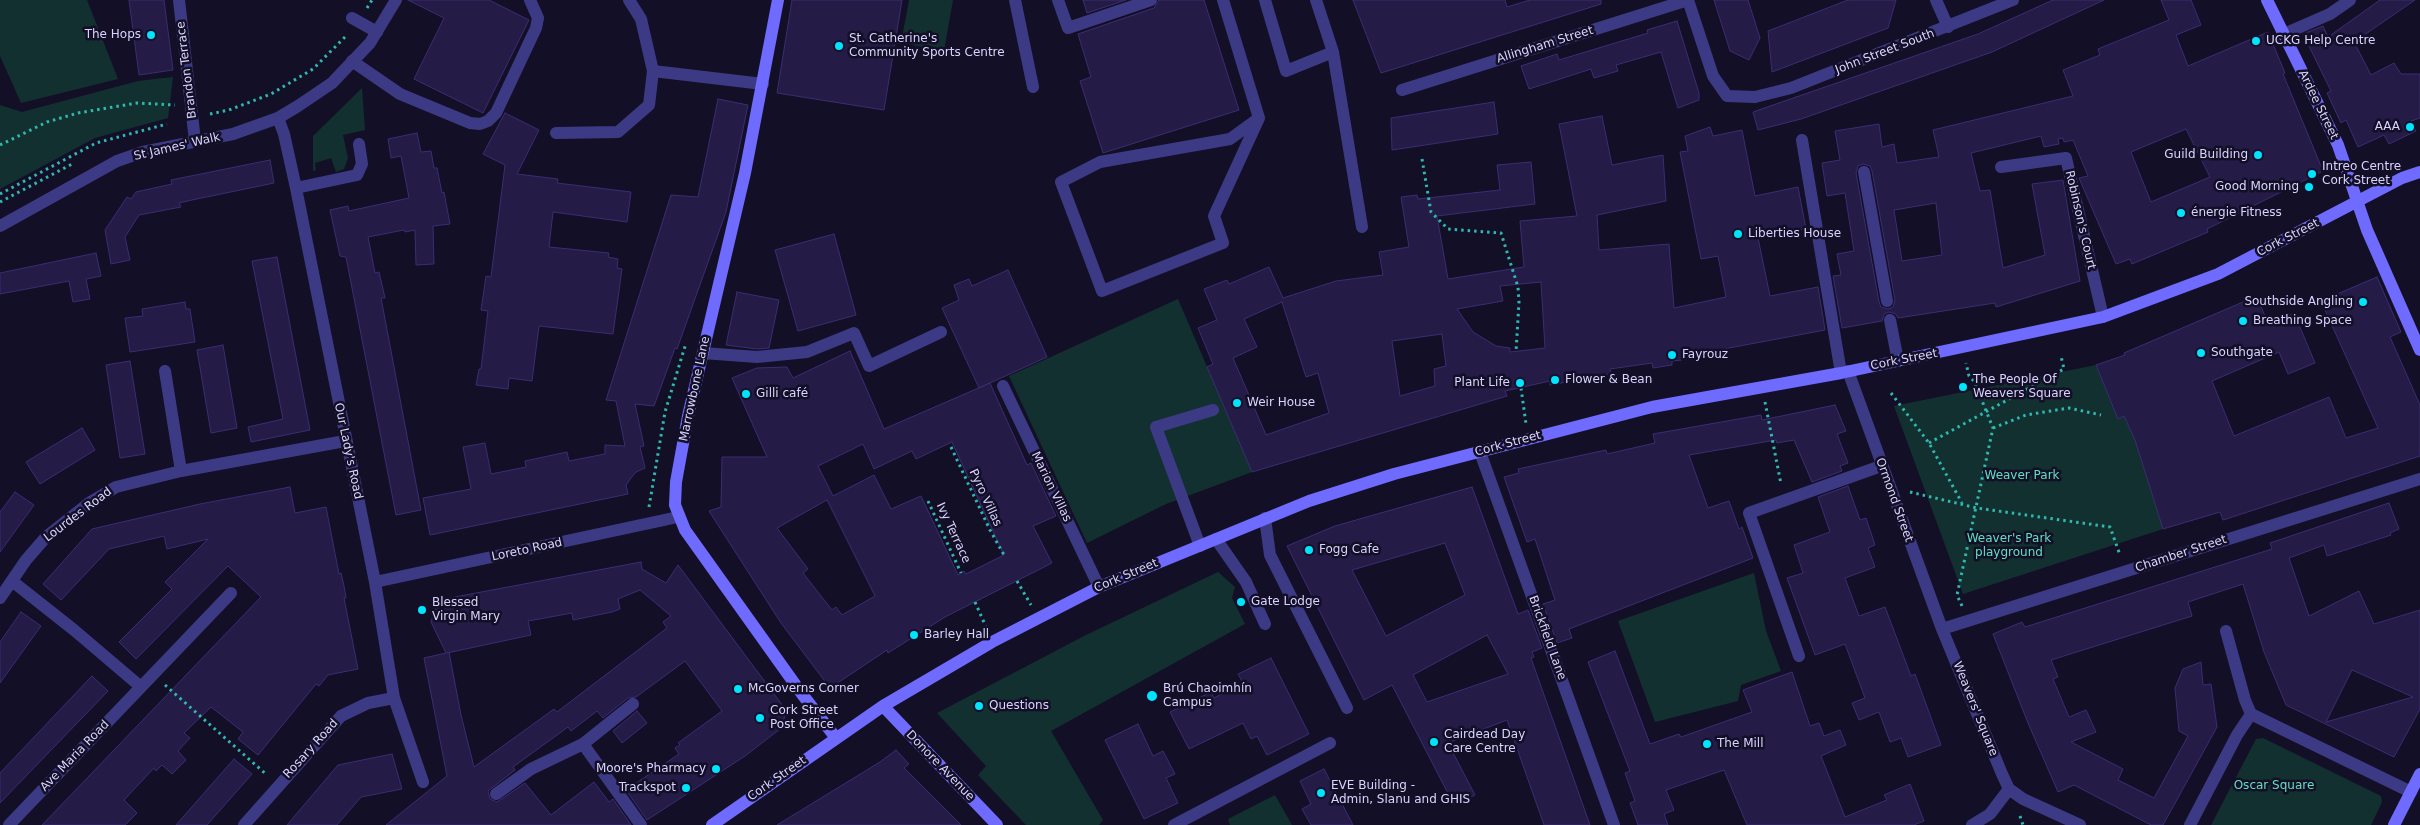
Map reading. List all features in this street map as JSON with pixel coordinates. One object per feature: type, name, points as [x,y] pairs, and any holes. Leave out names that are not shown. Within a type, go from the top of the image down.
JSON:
[{"type":"main road","name":"Marrowbone Lane","points":[[778,0],[745,173],[688,416],[676,482],[675,505],[678,517],[700,551],[836,738]]},
{"type":"main road","name":"Ardee Street","points":[[2267,0],[2338,145],[2367,230],[2420,350]]},
{"type":"main road","name":"Cork Street","points":[[712,825],[883,706],[992,642],[1099,587],[1309,501],[1394,474],[1652,407],[1844,372],[2103,317],[2218,274],[2402,178],[2420,172]]},
{"type":"main road","name":"Donore Avenue","points":[[883,706],[994,824]]},
{"type":"main road","points":[[2394,825],[2420,774]]},
{"type":"street","name":"Brandon Terrace","points":[[179,0],[195,141]]},
{"type":"street","name":"St James' Walk","points":[[0,226],[117,161],[144,152],[234,134],[278,118],[332,83],[370,44],[396,0]]},
{"type":"street","points":[[352,61],[400,94],[470,123],[480,124],[488,121],[496,113],[536,28],[538,18],[530,0]]},
{"type":"street","points":[[556,133],[618,132],[649,104],[653,71],[641,19],[629,0]]},
{"type":"street","points":[[1015,0],[1033,87]]},
{"type":"street","points":[[1058,0],[1068,28],[1151,0]]},
{"type":"street","points":[[1223,0],[1259,118],[1214,216],[1223,243],[1102,291],[1061,182],[1100,162],[1230,139],[1259,118]]},
{"type":"street","points":[[1265,0],[1286,71],[1333,52]]},
{"type":"street","points":[[1316,0],[1333,52],[1362,227]]},
{"type":"street","name":"John Street South","points":[[1688,0],[1713,76],[1727,96],[1755,97],[1791,88],[1948,28],[2013,0]]},
{"type":"street","name":"Allingham Street","points":[[1402,90],[1688,0]]},
{"type":"street","points":[[1936,0],[1948,28]]},
{"type":"street","points":[[2284,34],[2330,14],[2350,0]]},
{"type":"street","points":[[355,20],[377,32]]},
{"type":"street","points":[[653,71],[763,84]]},
{"type":"street","name":"Our Lady's Road","points":[[278,118],[284,134],[296,188],[345,441],[375,582],[394,698],[423,782]]},
{"type":"street","name":"Ormond Street","points":[[1802,140],[1844,372],[1892,493],[1942,629]]},
{"type":"street","points":[[296,188],[357,175],[362,164],[359,144]]},
{"type":"street","name":"Robinson's Court","points":[[2001,167],[2066,158],[2103,317]]},
{"type":"street","points":[[1864,172],[1887,302]]},
{"type":"street","points":[[1890,320],[1898,361]]},
{"type":"street","points":[[703,353],[756,357],[807,352],[854,333],[869,366],[941,332]]},
{"type":"street","points":[[165,371],[181,471]]},
{"type":"street","name":"Marion Villas","points":[[1003,386],[1099,587]]},
{"type":"street","points":[[1200,546],[1156,427],[1213,410]]},
{"type":"street","name":"Lourdes Road","points":[[0,598],[46,536],[89,504],[116,487],[181,471],[345,441]]},
{"type":"street","name":"Brickfield Lane","points":[[1480,452],[1614,825]]},
{"type":"street","points":[[1799,656],[1749,513],[1881,466]]},
{"type":"street","name":"Chamber Street","points":[[1942,629],[2420,479]]},
{"type":"street","name":"Loreto Road","points":[[375,582],[678,517]]},
{"type":"street","points":[[1266,518],[1270,555],[1347,708]]},
{"type":"street","points":[[1216,539],[1246,582],[1265,624]]},
{"type":"street","points":[[12,581],[74,630],[141,687]]},
{"type":"street","name":"Ave Maria Road","points":[[9,825],[231,593]]},
{"type":"street","name":"Weavers' Square","points":[[1942,629],[2010,789]]},
{"type":"street","points":[[2226,631],[2245,700],[2251,714],[2410,792]]},
{"type":"street","name":"Rosary Road","points":[[244,825],[341,716],[368,703],[394,698]]},
{"type":"street","points":[[496,794],[531,769],[582,744],[633,704]]},
{"type":"street","points":[[2190,825],[2237,735],[2251,714]]},
{"type":"street","points":[[1174,825],[1330,743]]},
{"type":"street","points":[[582,744],[641,825]]},
{"type":"street","points":[[1972,825],[1990,814],[2010,789],[2023,799],[2080,825]]},
{"type":"path","name":"St James' Walk","points":[[210,114],[229,110],[266,96],[313,69],[340,44],[355,20],[372,0]]},
{"type":"path","points":[[0,145],[47,122],[78,113],[137,103],[191,105]]},
{"type":"path","name":"St James' Walk","points":[[0,194],[96,143],[167,124]]},
{"type":"path","points":[[1422,159],[1431,212],[1448,229],[1501,233],[1518,287],[1516,352]]},
{"type":"path","points":[[1962,348],[1969,376],[1974,381],[1993,428],[1958,595],[1969,621]]},
{"type":"path","points":[[1929,443],[2064,369],[2061,356]]},
{"type":"path","points":[[1762,387],[1784,500]]},
{"type":"path","points":[[1521,388],[1528,440]]},
{"type":"path","points":[[1891,393],[1929,443],[1962,504]]},
{"type":"path","points":[[1993,428],[2026,415],[2069,408],[2101,415]]},
{"type":"path","name":"Pyro Villas","points":[[951,447],[990,530],[1004,555]]},
{"type":"path","points":[[1892,493],[1915,492],[1977,508],[2110,527],[2126,572]]},
{"type":"path","name":"Ivy Terrace","points":[[928,501],[961,573]]},
{"type":"path","points":[[1017,580],[1038,618]]},
{"type":"path","points":[[975,602],[992,642]]},
{"type":"path","points":[[153,675],[279,786]]},
{"type":"green space","points":[[0,0],[87,0],[118,79],[21,103],[0,56]]},
{"type":"green space","points":[[909,0],[953,0],[944,51],[901,43]]},
{"type":"green space","points":[[173,77],[168,118],[95,138],[0,189],[0,105],[22,112],[138,81]]},
{"type":"green space","points":[[362,88],[365,130],[343,135],[348,158],[344,169],[336,172],[331,158],[315,163],[316,170],[313,171],[313,136]]},
{"type":"green space","points":[[1178,299],[1252,472],[1166,504],[1087,543],[1009,376]]},
{"type":"green space","name":"Weaver Park","points":[[2096,365],[2118,419],[2124,416],[2135,440],[2163,529],[1963,594],[1894,406]]},
{"type":"green space","points":[[1218,572],[1235,587],[1232,598],[1245,624],[1051,731],[1103,820],[1099,825],[1026,825],[978,775],[986,766],[937,713],[1086,635]]},
{"type":"green space","points":[[1754,573],[1766,631],[1781,671],[1741,685],[1738,701],[1655,722],[1618,621]]},
{"type":"green space","name":"Oscar Square","points":[[2263,738],[2381,796],[2382,802],[2371,825],[2211,825],[2256,739]]},
{"type":"green space","points":[[1275,795],[1292,825],[1230,825],[1228,819]]},
{"type":"building","name":"The Hops","points":[[129,0],[164,0],[173,70],[139,75]]},
{"type":"building","points":[[408,0],[489,0],[529,20],[483,113],[414,79],[444,18]]},
{"type":"building","name":"St. Catherine's Community Sports Centre","points":[[792,0],[902,0],[884,110],[777,93]]},
{"type":"building","points":[[1083,0],[1126,0],[1087,13]]},
{"type":"building","points":[[1159,0],[1204,0],[1239,110],[1103,153],[1080,81],[1091,77],[1078,34],[1154,8]]},
{"type":"building","points":[[1353,0],[1505,0],[1507,7],[1530,0],[1601,0],[1601,4],[1381,73]]},
{"type":"building","points":[[1714,0],[1748,0],[1760,38],[1749,60],[1730,51]]},
{"type":"building","points":[[1848,0],[1896,0],[1888,28],[1772,72],[1768,31]]},
{"type":"building","points":[[2053,0],[2104,0],[1992,52],[1801,119],[1758,130],[1753,112],[1978,34]]},
{"type":"building","points":[[2161,0],[2191,0],[2201,25],[2176,35],[2188,66],[2268,32],[2285,73],[2283,74],[2323,171],[2207,229],[2208,232],[2132,264],[2130,259],[2116,264],[2079,178],[2088,176],[2073,140],[2064,142],[2063,138],[2058,139],[2059,144],[2044,147],[2041,136],[1971,153],[1980,191],[1990,190],[2003,268],[2045,255],[2032,184],[2063,180],[2080,281],[1996,307],[1995,303],[1898,318],[1896,314],[1889,312],[1884,314],[1882,321],[1842,328],[1833,276],[1841,275],[1837,254],[1854,251],[1845,193],[1827,196],[1822,163],[1840,160],[1835,131],[1879,124],[1882,147],[1894,144],[1897,163],[1939,157],[1933,130],[2073,96],[2063,70],[2100,55],[2098,49],[2169,20]],"holes":[[[2186,129],[2210,177],[2151,202],[2131,152]],[[1863,164],[1870,166],[1872,171],[1895,300],[1893,307],[1888,309],[1881,307],[1879,302],[1856,173],[1858,166]],[[1936,203],[1942,255],[1902,261],[1894,210]]]},
{"type":"building","points":[[2380,0],[2415,0],[2354,42],[2371,75],[2394,63],[2401,74],[2420,74],[2420,118],[2411,121],[2416,131],[2389,144],[2384,135],[2358,147],[2346,120],[2341,123],[2327,93],[2331,91],[2303,34],[2323,26],[2328,37]]},
{"type":"building","points":[[1677,21],[1699,93],[1699,100],[1678,108],[1661,52],[1616,65],[1618,71],[1594,78],[1591,69],[1529,89],[1521,66],[1557,54],[1559,60],[1648,33],[1647,30]]},
{"type":"building","points":[[718,99],[748,105],[726,212],[677,349],[675,348],[654,406],[635,404],[644,446],[640,447],[645,468],[636,472],[626,485],[628,494],[430,535],[423,498],[471,489],[463,447],[485,443],[491,474],[526,467],[525,461],[567,452],[569,461],[605,454],[605,445],[625,446],[616,401],[606,400],[671,195],[698,197]]},
{"type":"building","points":[[1494,102],[1498,134],[1392,150],[1391,118]]},
{"type":"building","points":[[505,113],[539,130],[517,174],[558,179],[557,183],[631,192],[627,222],[553,212],[549,247],[609,253],[608,257],[618,259],[617,268],[622,269],[613,334],[539,326],[532,381],[509,378],[508,389],[476,385],[479,369],[481,369],[488,311],[481,310],[486,276],[491,277],[505,165],[483,154]]},
{"type":"building","points":[[1602,116],[1612,165],[1663,155],[1666,201],[1597,215],[1599,250],[1669,244],[1674,308],[1726,297],[1718,256],[1701,259],[1680,152],[1688,151],[1685,136],[1710,127],[1713,136],[1742,130],[1755,196],[1798,187],[1806,229],[1758,238],[1770,296],[1818,287],[1825,330],[1681,357],[1682,360],[1672,361],[1672,365],[1653,368],[1652,363],[1610,369],[1611,374],[1550,385],[1550,381],[1505,391],[1507,396],[1252,472],[1207,367],[1213,364],[1198,328],[1217,320],[1204,289],[1227,280],[1229,284],[1269,267],[1283,298],[1336,281],[1383,275],[1379,252],[1409,247],[1401,197],[1417,195],[1418,199],[1500,190],[1497,165],[1531,162],[1535,204],[1437,216],[1448,279],[1524,267],[1520,221],[1577,216],[1559,124]],"holes":[[[1541,282],[1545,348],[1510,352],[1510,348],[1496,346],[1473,332],[1457,309],[1503,301],[1500,286]],[[1282,302],[1306,377],[1318,373],[1329,413],[1266,435],[1233,358],[1257,347],[1244,319]],[[1442,334],[1446,366],[1434,369],[1435,386],[1400,396],[1392,341]]]},
{"type":"building","points":[[417,133],[421,152],[431,151],[434,168],[437,168],[442,193],[444,192],[450,224],[433,226],[434,264],[416,265],[415,230],[405,232],[404,230],[368,237],[375,273],[379,272],[385,298],[381,298],[421,510],[396,515],[346,257],[340,256],[330,210],[348,206],[349,211],[409,198],[401,156],[391,158],[388,139]]},
{"type":"building","points":[[270,160],[274,183],[179,203],[181,207],[139,215],[125,237],[130,260],[111,264],[105,230],[127,197],[131,199],[136,192],[172,184],[171,180]]},
{"type":"building","points":[[834,234],[856,315],[798,331],[775,250]]},
{"type":"building","points":[[96,253],[101,276],[86,279],[90,299],[73,302],[69,281],[0,294],[0,273]]},
{"type":"building","points":[[277,257],[310,430],[251,442],[248,427],[283,419],[252,261]]},
{"type":"building","points":[[1008,270],[1047,357],[979,388],[942,308],[959,300],[954,285],[969,279],[972,286]]},
{"type":"building","points":[[2377,277],[2401,332],[2390,337],[2420,405],[2420,456],[2223,520],[2220,512],[2163,529],[2135,440],[2124,416],[2118,419],[2096,365],[2125,355],[2124,353],[2257,296],[2268,324],[2294,313],[2315,363],[2288,374],[2279,352],[2212,381],[2234,436],[2329,397],[2346,438],[2378,428],[2321,301]]},
{"type":"building","points":[[737,292],[779,300],[769,348],[757,349],[726,345]]},
{"type":"building","points":[[185,302],[186,309],[190,309],[195,342],[130,352],[125,318],[143,316],[142,309]]},
{"type":"building","points":[[223,345],[237,428],[211,433],[197,350]]},
{"type":"building","points":[[850,351],[884,429],[990,383],[1027,465],[1031,463],[1056,516],[1033,526],[1052,563],[945,617],[888,653],[887,650],[830,688],[781,623],[709,511],[721,507],[722,457],[767,457],[732,378],[757,368],[787,367],[793,378]],"holes":[[[952,442],[1004,555],[966,574],[964,571],[958,575],[921,496],[891,509],[874,475],[833,496],[818,466],[863,444],[874,469],[912,451],[916,459]],[[827,500],[875,596],[842,615],[836,607],[832,610],[803,573],[808,569],[777,528]]]},
{"type":"building","points":[[130,361],[145,454],[120,458],[106,365]]},
{"type":"building","points":[[1835,405],[1846,431],[1837,434],[1848,463],[1840,466],[1842,471],[1812,482],[1794,440],[1777,443],[1776,440],[1689,455],[1708,508],[1729,501],[1739,529],[1742,527],[1753,558],[1569,629],[1572,638],[1557,643],[1543,604],[1555,600],[1535,539],[1527,542],[1504,477],[1519,473],[1518,469],[1606,450],[1607,454],[1655,443],[1653,434],[1761,415],[1762,420]]},
{"type":"building","points":[[82,428],[95,450],[40,484],[26,462]]},
{"type":"building","points":[[1848,486],[1860,520],[1866,518],[1875,545],[1868,548],[1875,567],[1845,578],[1859,616],[1885,607],[1911,676],[1915,674],[1941,745],[1908,757],[1901,738],[1890,742],[1879,712],[1859,720],[1852,703],[1865,698],[1845,644],[1815,655],[1787,578],[1803,573],[1794,545],[1830,532],[1818,497]]},
{"type":"building","points":[[290,487],[295,513],[326,507],[339,574],[341,573],[344,586],[346,598],[344,598],[358,669],[328,675],[319,686],[316,684],[258,755],[238,739],[243,732],[211,707],[184,733],[190,738],[178,751],[186,760],[172,774],[162,765],[156,771],[154,768],[124,800],[137,813],[125,825],[42,825],[261,597],[228,566],[136,659],[119,642],[172,589],[165,582],[208,539],[167,549],[164,536],[109,549],[61,600],[43,584],[92,529],[200,504]]},
{"type":"building","points":[[1472,487],[1518,614],[1528,610],[1542,648],[1532,652],[1534,657],[1531,658],[1590,825],[1544,825],[1507,720],[1448,743],[1475,795],[1454,805],[1392,685],[1364,700],[1287,546],[1335,526]],"holes":[[[1445,543],[1465,595],[1386,636],[1352,570]],[[1487,635],[1508,674],[1427,702],[1413,675]]]},
{"type":"building","points":[[15,492],[34,505],[0,552],[0,512]]},
{"type":"building","points":[[2389,503],[2399,529],[2390,533],[2391,535],[2327,556],[2324,545],[2289,558],[2309,616],[2359,591],[2374,624],[2420,610],[2420,709],[2394,757],[2286,705],[2264,652],[2243,584],[2188,602],[2192,616],[2051,660],[2058,677],[2053,679],[2069,717],[2086,710],[2096,732],[2071,742],[2123,769],[2118,780],[2154,798],[2188,736],[2179,731],[2175,688],[2183,669],[2201,662],[2203,685],[2211,684],[2217,727],[2163,825],[2151,825],[2074,785],[2058,792],[1993,634],[2022,622],[2025,627],[2272,549],[2270,543]],"holes":[[[2352,670],[2413,697],[2326,722]]]},
{"type":"building","points":[[641,562],[642,569],[666,583],[678,565],[783,706],[785,716],[780,729],[745,756],[647,820],[626,790],[679,754],[675,748],[680,745],[678,743],[722,711],[685,661],[636,697],[628,698],[603,718],[597,711],[571,731],[568,727],[513,767],[515,770],[488,791],[490,799],[497,802],[525,783],[551,815],[594,782],[609,802],[613,799],[631,825],[386,825],[447,776],[424,658],[446,653],[431,622],[436,606],[443,605],[442,600]],"holes":[[[640,590],[671,616],[663,622],[667,628],[557,712],[554,709],[474,767],[461,715],[449,653],[531,635],[528,621],[572,613],[573,620],[612,612],[620,609],[618,599]]]},
{"type":"building","points":[[21,612],[41,626],[0,683],[0,642]]},
{"type":"building","points":[[1615,651],[1650,744],[1679,734],[1681,737],[1752,712],[1743,690],[1792,672],[1810,726],[1819,723],[1824,736],[1840,730],[1846,745],[1821,756],[1845,817],[1887,800],[1884,795],[1910,784],[1924,821],[1914,825],[1747,825],[1724,770],[1666,790],[1674,810],[1664,814],[1668,825],[1638,825],[1630,803],[1635,801],[1625,773],[1630,771],[1588,662]]},
{"type":"building","points":[[1271,658],[1309,734],[1267,755],[1257,736],[1251,739],[1243,723],[1189,749],[1170,712],[1211,692],[1214,698],[1243,683],[1238,674]]},
{"type":"building","points":[[92,676],[108,691],[0,803],[0,773]]},
{"type":"building","points":[[637,711],[647,723],[622,743],[613,731]]},
{"type":"building","points":[[1138,724],[1153,756],[1163,751],[1175,774],[1166,778],[1178,803],[1144,819],[1105,740]]},
{"type":"building","points":[[896,750],[909,764],[904,768],[961,825],[777,825],[880,762]]},
{"type":"building","points":[[392,754],[402,789],[361,797],[337,825],[287,825],[338,765]]},
{"type":"building","points":[[234,759],[252,774],[207,825],[176,825]]},
{"type":"building","name":"EVE Building - Admin, Slanu and GHIS","points":[[1324,769],[1353,825],[1311,825],[1302,809],[1311,804],[1300,781]]},
{"type":"place","name":"The Hops","points":[[151,35]]},
{"type":"place","name":"UCKG Help Centre","points":[[2256,41]]},
{"type":"place","name":"St. Catherine's Community Sports Centre","points":[[839,46]]},
{"type":"place","name":"AAA","points":[[2410,127]]},
{"type":"place","name":"Guild Building","points":[[2258,155]]},
{"type":"place","name":"Intreo Centre Cork Street","points":[[2312,174]]},
{"type":"place","name":"Good Morning","points":[[2309,187]]},
{"type":"place","name":"énergie Fitness","points":[[2181,213]]},
{"type":"place","name":"Liberties House","points":[[1738,234]]},
{"type":"place","name":"Southside Angling","points":[[2363,302]]},
{"type":"place","name":"Breathing Space","points":[[2243,321]]},
{"type":"place","name":"Southgate","points":[[2201,353]]},
{"type":"place","name":"Fayrouz","points":[[1672,355]]},
{"type":"place","name":"Flower & Bean","points":[[1555,380]]},
{"type":"place","name":"Plant Life","points":[[1520,383]]},
{"type":"place","name":"The People Of Weavers Square","points":[[1963,387]]},
{"type":"place","name":"Gilli café","points":[[746,394]]},
{"type":"place","name":"Weir House","points":[[1237,403]]},
{"type":"place","name":"Fogg Cafe","points":[[1309,550]]},
{"type":"place","name":"Gate Lodge","points":[[1241,602]]},
{"type":"place","name":"Blessed Virgin Mary","points":[[422,610]]},
{"type":"place","name":"Barley Hall","points":[[914,635]]},
{"type":"place","name":"McGoverns Corner","points":[[738,689]]},
{"type":"place","name":"Brú Chaoimhín Campus","points":[[1152,696]]},
{"type":"place","name":"Questions","points":[[979,706]]},
{"type":"place","name":"Cork Street Post Office","points":[[760,718]]},
{"type":"place","name":"Cairdead Day Care Centre","points":[[1434,742]]},
{"type":"place","name":"The Mill","points":[[1707,744]]},
{"type":"place","name":"Moore's Pharmacy","points":[[716,769]]},
{"type":"place","name":"Trackspot","points":[[686,788]]},
{"type":"place","name":"EVE Building - Admin, Slanu and GHIS","points":[[1321,793]]},
{"type":"park label","name":"Weaver's Park playground","points":[[2009,546]]}]
